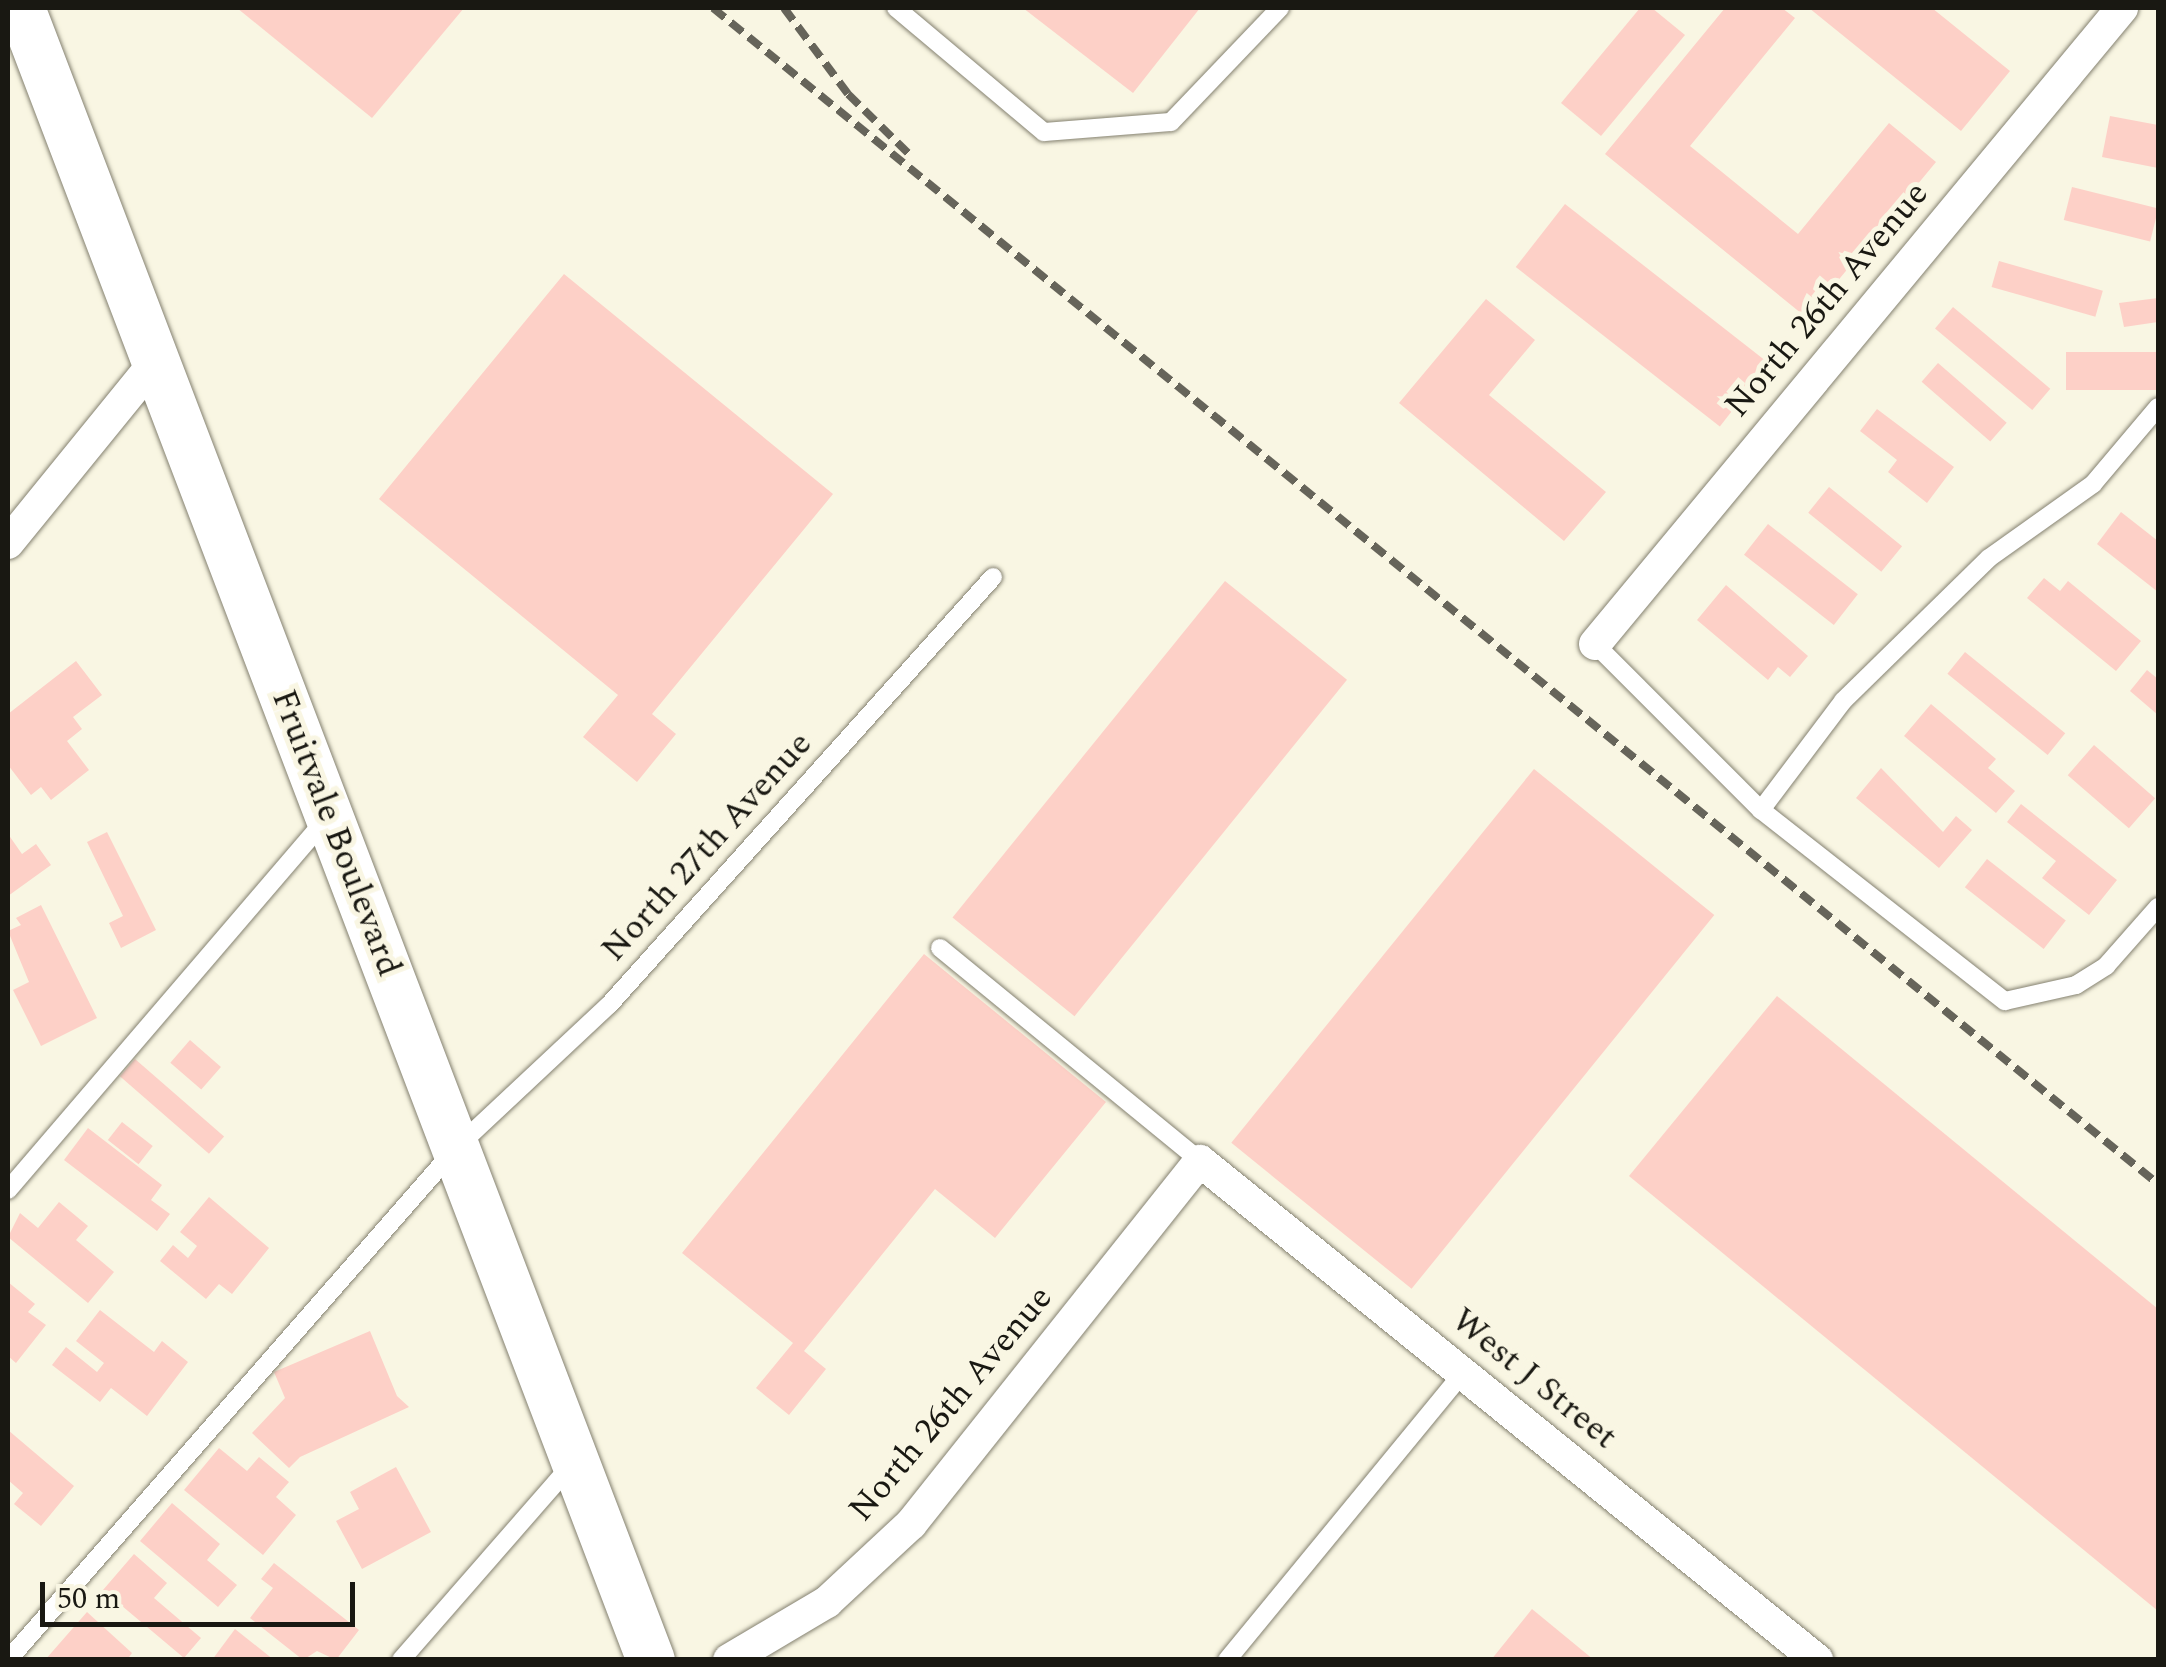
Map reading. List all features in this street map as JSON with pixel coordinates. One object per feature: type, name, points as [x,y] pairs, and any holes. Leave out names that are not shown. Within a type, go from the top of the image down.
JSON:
[{"type":"main road","name":"Fruitvale Boulevard","points":[[21,8],[651,1660]]},
{"type":"street","name":"North 26th Avenue","points":[[1595,644],[2122,8]]},
{"type":"street","points":[[8,543],[156,361]]},
{"type":"street","name":"North 26th Avenue","points":[[728,1660],[827,1602],[911,1524],[1200,1160]]},
{"type":"street","name":"West J Street","points":[[1200,1160],[1817,1660]]},
{"type":"lane","points":[[896,8],[1044,132],[1170,122],[1280,8]]},
{"type":"lane","points":[[1761,810],[1844,700],[1989,558],[2093,484],[2158,408]]},
{"type":"lane","name":"North 27th Avenue","points":[[8,1660],[456,1148],[609,1005],[992,577]]},
{"type":"lane","points":[[1595,644],[1761,810],[2004,1001],[2076,985],[2106,966],[2158,907]]},
{"type":"lane","points":[[8,1190],[329,815]]},
{"type":"lane","points":[[940,948],[1200,1160]]},
{"type":"lane","points":[[1227,1660],[1463,1372]]},
{"type":"lane","points":[[401,1660],[576,1460]]},
{"type":"building","points":[[237,8],[464,8],[372,118]]},
{"type":"building","points":[[1023,8],[1200,8],[1133,93]]},
{"type":"building","points":[[1640,8],[1652,8],[1685,35],[1601,136],[1561,103]]},
{"type":"building","points":[[1725,8],[1782,8],[1795,18],[1690,146],[1798,234],[1889,123],[1936,162],[1807,318],[1605,154]]},
{"type":"building","points":[[1809,8],[1932,8],[2010,71],[1961,131]]},
{"type":"building","points":[[2110,116],[2158,125],[2158,168],[2102,157]]},
{"type":"building","points":[[2072,187],[2158,208],[2150,242],[2064,220]]},
{"type":"building","points":[[1565,204],[1769,363],[1720,426],[1516,267]]},
{"type":"building","points":[[1999,261],[2103,291],[2095,317],[1992,287]]},
{"type":"building","points":[[564,274],[833,494],[652,714],[676,734],[637,782],[583,737],[618,695],[379,499]]},
{"type":"building","points":[[2158,298],[2158,322],[2124,327],[2119,303]]},
{"type":"building","points":[[1486,299],[1535,340],[1489,395],[1606,492],[1564,541],[1399,403]]},
{"type":"building","points":[[1953,307],[2050,389],[2032,410],[1935,328]]},
{"type":"building","points":[[2066,352],[2158,352],[2158,390],[2066,390]]},
{"type":"building","points":[[1938,363],[2007,423],[1990,442],[1922,382]]},
{"type":"building","points":[[1877,409],[1954,467],[1927,503],[1888,472],[1897,460],[1860,431]]},
{"type":"building","points":[[1829,487],[1902,546],[1881,572],[1808,513]]},
{"type":"building","points":[[2121,512],[2158,541],[2158,592],[2097,544]]},
{"type":"building","points":[[1768,524],[1858,594],[1834,625],[1744,555]]},
{"type":"building","points":[[2044,578],[2060,591],[2068,581],[2141,641],[2116,671],[2027,598]]},
{"type":"building","points":[[1225,581],[1347,680],[1075,1016],[953,918]]},
{"type":"building","points":[[1726,585],[1808,656],[1790,677],[1778,667],[1768,680],[1697,620]]},
{"type":"building","points":[[1965,652],[2065,733],[2048,755],[1947,674]]},
{"type":"building","points":[[76,661],[102,695],[73,717],[82,729],[67,741],[89,770],[51,800],[41,787],[31,795],[8,765],[8,714]]},
{"type":"building","points":[[2147,670],[2158,679],[2158,715],[2130,691]]},
{"type":"building","points":[[1931,704],[1996,759],[1988,768],[2015,791],[1996,813],[1904,736]]},
{"type":"building","points":[[2094,745],[2155,798],[2129,828],[2068,775]]},
{"type":"building","points":[[1881,768],[1943,832],[1956,816],[1972,830],[1939,868],[1856,798]]},
{"type":"building","points":[[1534,769],[1714,915],[1412,1289],[1231,1143]]},
{"type":"building","points":[[2021,804],[2117,880],[2089,915],[2042,878],[2056,861],[2007,822]]},
{"type":"building","points":[[107,832],[156,930],[121,948],[109,923],[123,916],[87,842]]},
{"type":"building","points":[[8,834],[22,854],[36,844],[51,865],[8,896]]},
{"type":"building","points":[[1987,859],[2066,921],[2044,949],[1965,887]]},
{"type":"building","points":[[41,905],[97,1018],[41,1046],[13,990],[29,982],[8,931],[21,925],[16,918]]},
{"type":"building","points":[[924,954],[1106,1102],[995,1238],[935,1189],[804,1351],[826,1369],[789,1415],[756,1388],[793,1343],[682,1253]]},
{"type":"building","points":[[1777,996],[2158,1309],[2158,1611],[1629,1176]]},
{"type":"building","points":[[190,1040],[221,1067],[201,1090],[170,1063]]},
{"type":"building","points":[[135,1059],[224,1136],[209,1154],[120,1076]]},
{"type":"building","points":[[122,1122],[153,1146],[139,1164],[108,1140]]},
{"type":"building","points":[[88,1128],[162,1185],[151,1200],[170,1214],[157,1231],[64,1160]]},
{"type":"building","points":[[209,1197],[269,1248],[232,1294],[219,1284],[206,1299],[160,1261],[173,1245],[188,1258],[197,1246],[180,1232]]},
{"type":"building","points":[[59,1202],[88,1226],[76,1240],[114,1272],[88,1303],[8,1237],[20,1213],[38,1228]]},
{"type":"building","points":[[8,1282],[35,1304],[28,1312],[46,1325],[16,1363],[8,1356]]},
{"type":"building","points":[[100,1310],[154,1352],[162,1341],[188,1362],[147,1416],[111,1388],[100,1402],[52,1365],[66,1347],[97,1372],[104,1363],[76,1341]]},
{"type":"building","points":[[370,1331],[397,1396],[409,1407],[300,1457],[289,1468],[252,1433],[285,1398],[274,1372]]},
{"type":"building","points":[[8,1430],[74,1486],[41,1526],[14,1504],[23,1493],[8,1480]]},
{"type":"building","points":[[219,1448],[247,1471],[259,1457],[289,1482],[276,1497],[296,1515],[263,1555],[184,1490]]},
{"type":"building","points":[[396,1467],[431,1532],[362,1569],[336,1521],[359,1509],[350,1492]]},
{"type":"building","points":[[172,1503],[220,1544],[207,1560],[237,1585],[218,1607],[140,1541]]},
{"type":"building","points":[[134,1554],[167,1583],[154,1598],[201,1638],[184,1658],[103,1590]]},
{"type":"building","points":[[274,1563],[359,1630],[336,1660],[317,1651],[303,1660],[250,1618],[273,1588],[261,1579]]},
{"type":"building","points":[[1532,1609],[1594,1660],[1491,1660]]},
{"type":"building","points":[[87,1612],[132,1653],[127,1660],[45,1660]]},
{"type":"building","points":[[235,1629],[274,1660],[212,1660]]},
{"type":"railway","points":[[713,8],[2158,1184]]},
{"type":"railway","points":[[784,8],[848,94],[910,155]]}]
